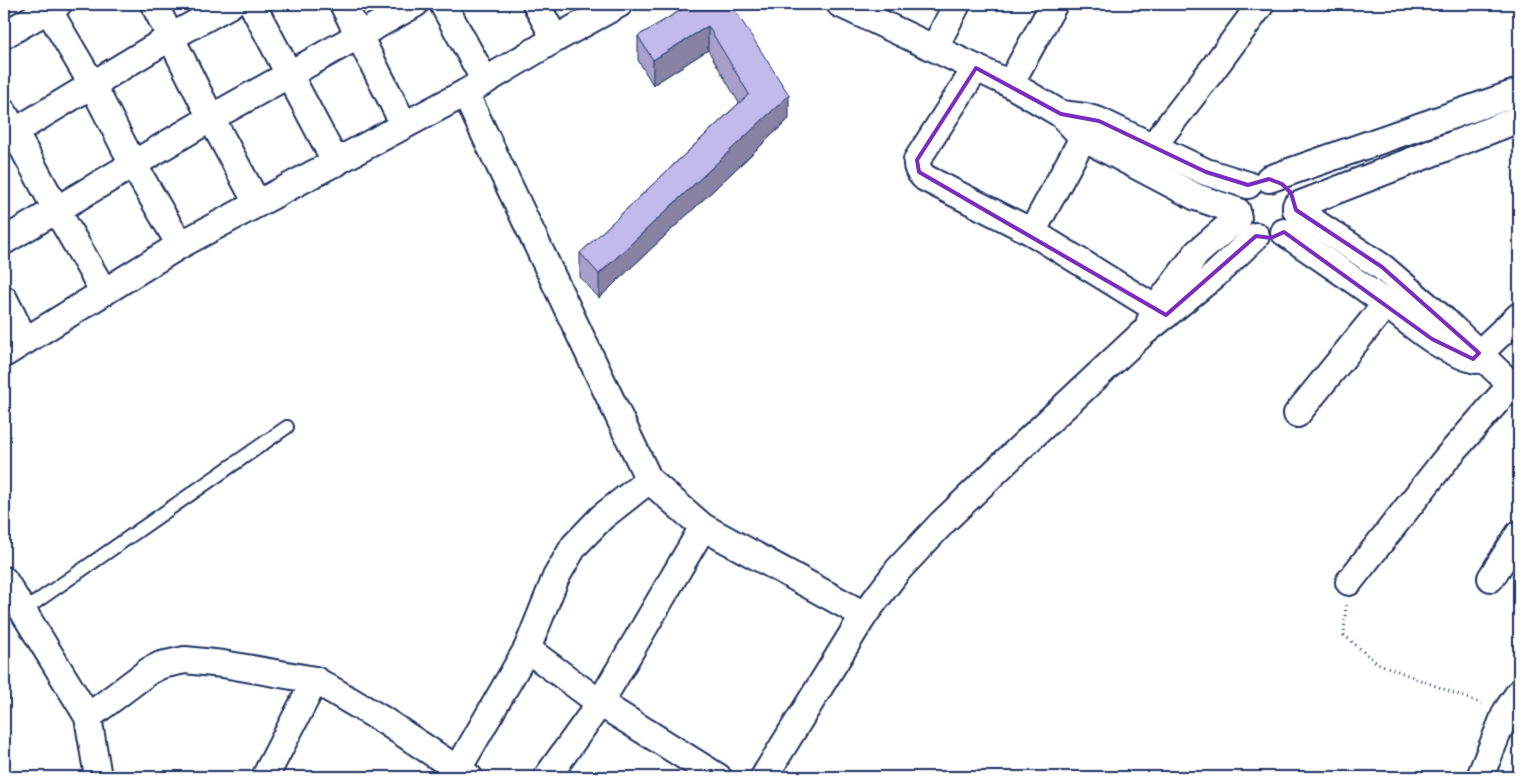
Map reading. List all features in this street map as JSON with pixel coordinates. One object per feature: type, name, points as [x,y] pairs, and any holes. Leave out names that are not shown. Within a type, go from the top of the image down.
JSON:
[{"type":"street","points":[[154,4],[211,118],[257,203]]},
{"type":"street","points":[[104,292],[7,128],[92,84],[170,37],[231,4]]},
{"type":"street","points":[[252,4],[336,163]]},
{"type":"street","points":[[343,4],[404,125]]},
{"type":"street","points":[[4,241],[211,118],[415,4]]},
{"type":"street","points":[[443,4],[475,87],[649,480],[703,527],[864,615]]},
{"type":"street","points":[[536,4],[555,39]]},
{"type":"street","points":[[4,299],[15,348],[180,245],[475,87],[555,39],[619,4]]},
{"type":"street","points":[[840,4],[935,47],[1010,84],[1062,114],[1084,136],[1196,197],[1237,214]]},
{"type":"street","points":[[935,47],[957,4]]},
{"type":"street","points":[[1010,84],[1054,4]]},
{"type":"street","points":[[1153,146],[1213,70],[1261,4]]},
{"type":"street","points":[[4,35],[50,6],[134,164],[180,245]]},
{"type":"street","points":[[976,68],[917,160],[916,166],[925,178],[1032,232],[1162,312]]},
{"type":"street","points":[[1519,92],[1259,182],[1242,192],[1238,201],[1237,214],[1245,229],[1256,236],[1271,238],[1292,216],[1519,119]]},
{"type":"street","points":[[1062,114],[1099,121],[1206,172],[1259,182],[1282,184],[1292,193],[1292,216],[1386,304],[1432,339],[1456,353],[1481,359]]},
{"type":"street","points":[[1032,232],[1084,136]]},
{"type":"street","points":[[1162,312],[1164,297],[1197,253],[1237,214]]},
{"type":"street","points":[[1292,216],[1382,267],[1515,389],[1446,459],[1348,582]]},
{"type":"street","points":[[764,777],[864,615],[898,570],[942,522],[1142,334],[1162,312],[1215,276],[1256,236]]},
{"type":"street","points":[[1298,414],[1386,304]]},
{"type":"street","points":[[1481,359],[1519,316]]},
{"type":"street","points":[[88,718],[149,671],[161,665],[185,660],[223,664],[315,680],[383,720],[463,773],[527,649],[556,577],[574,546],[602,517],[649,480]]},
{"type":"street","points":[[547,777],[600,703],[703,527]]},
{"type":"street","points":[[1491,578],[1519,534]]},
{"type":"street","points":[[4,580],[88,718],[98,777]]},
{"type":"street","points":[[527,649],[600,703],[718,777]]},
{"type":"street","points":[[265,777],[315,680]]},
{"type":"street","points":[[1480,777],[1513,702]]},
{"type":"lane","points":[[23,611],[287,427]]},
{"type":"path","points":[[1348,582],[1344,635],[1377,664],[1453,694],[1513,702]]},
{"type":"highlighted area","points":[[976,68],[1061,114],[1099,121],[1206,172],[1248,185],[1269,179],[1282,184],[1291,193],[1296,210],[1382,267],[1479,353],[1473,359],[1432,339],[1284,232],[1271,238],[1256,236],[1166,315],[919,172],[917,160]]},
{"type":"building","points":[[691,4],[731,4],[789,95],[599,274],[580,253],[749,94],[708,26],[653,60],[638,36]]}]
